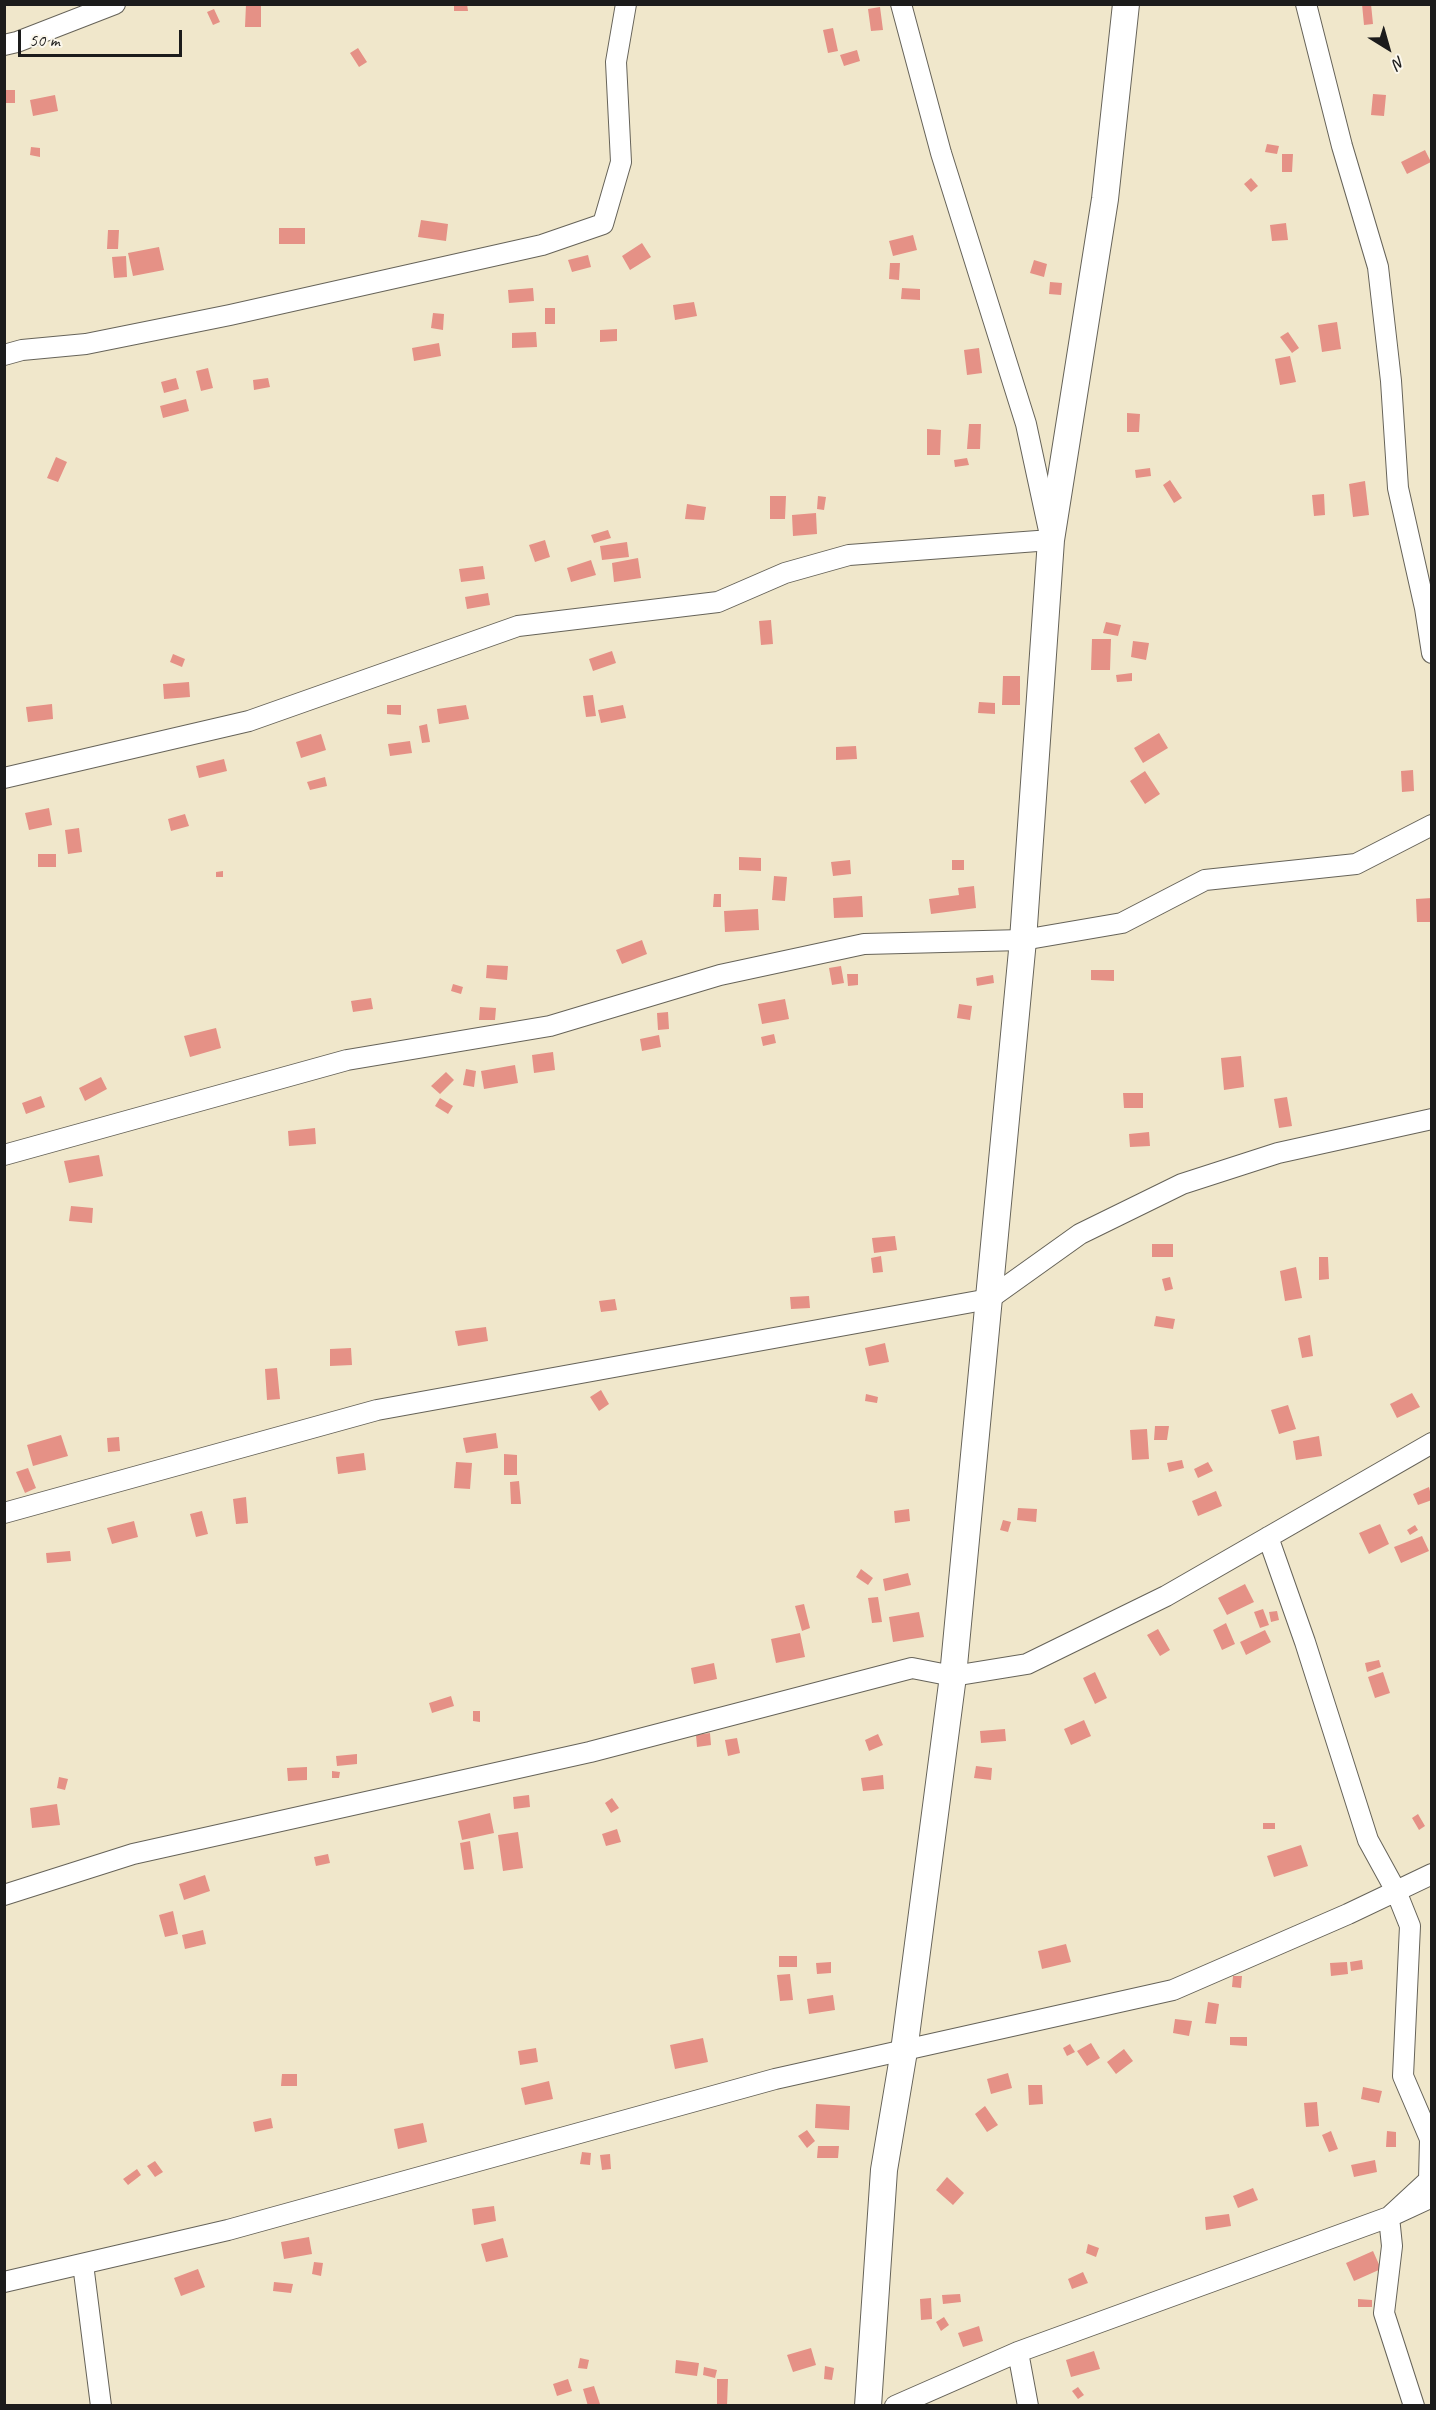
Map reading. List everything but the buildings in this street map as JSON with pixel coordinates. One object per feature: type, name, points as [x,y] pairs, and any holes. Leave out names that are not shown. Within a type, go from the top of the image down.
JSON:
[{"type":"street","points":[[4,45],[115,4]]},
{"type":"street","points":[[4,355],[22,350],[86,344],[264,307],[542,245],[603,224],[621,162],[616,62],[626,4]]},
{"type":"street","points":[[901,4],[941,153],[1026,423],[1051,540]]},
{"type":"street","points":[[868,2406],[884,2170],[904,2051],[953,1676],[1023,940],[1051,540],[1105,199],[1126,4]]},
{"type":"street","points":[[1306,4],[1342,146],[1378,267],[1391,381],[1398,488],[1425,608],[1431,653]]},
{"type":"street","points":[[4,778],[249,721],[518,626],[718,603],[785,573],[849,555],[1051,540]]},
{"type":"street","points":[[4,1155],[347,1060],[550,1026],[720,975],[864,944],[1023,940],[1122,923],[1205,880],[1356,864],[1431,825]]},
{"type":"street","points":[[4,1513],[377,1410],[989,1299],[1080,1234],[1182,1184],[1278,1153],[1431,1119]]},
{"type":"street","points":[[4,1894],[133,1854],[590,1752],[912,1668],[953,1676],[1027,1664],[1166,1596],[1431,1443]]},
{"type":"street","points":[[1268,1538],[1305,1642],[1368,1840],[1396,1891],[1410,1926],[1402,2076],[1430,2139],[1429,2180],[1389,2217]]},
{"type":"street","points":[[4,2282],[228,2230],[775,2079],[1173,1990],[1337,1919],[1431,1874]]},
{"type":"street","points":[[895,2406],[1018,2352],[1389,2217],[1431,2197]]},
{"type":"street","points":[[1389,2217],[1392,2246],[1384,2313],[1414,2406]]},
{"type":"street","points":[[83,2264],[101,2406]]},
{"type":"street","points":[[1018,2352],[1029,2406]]}]
